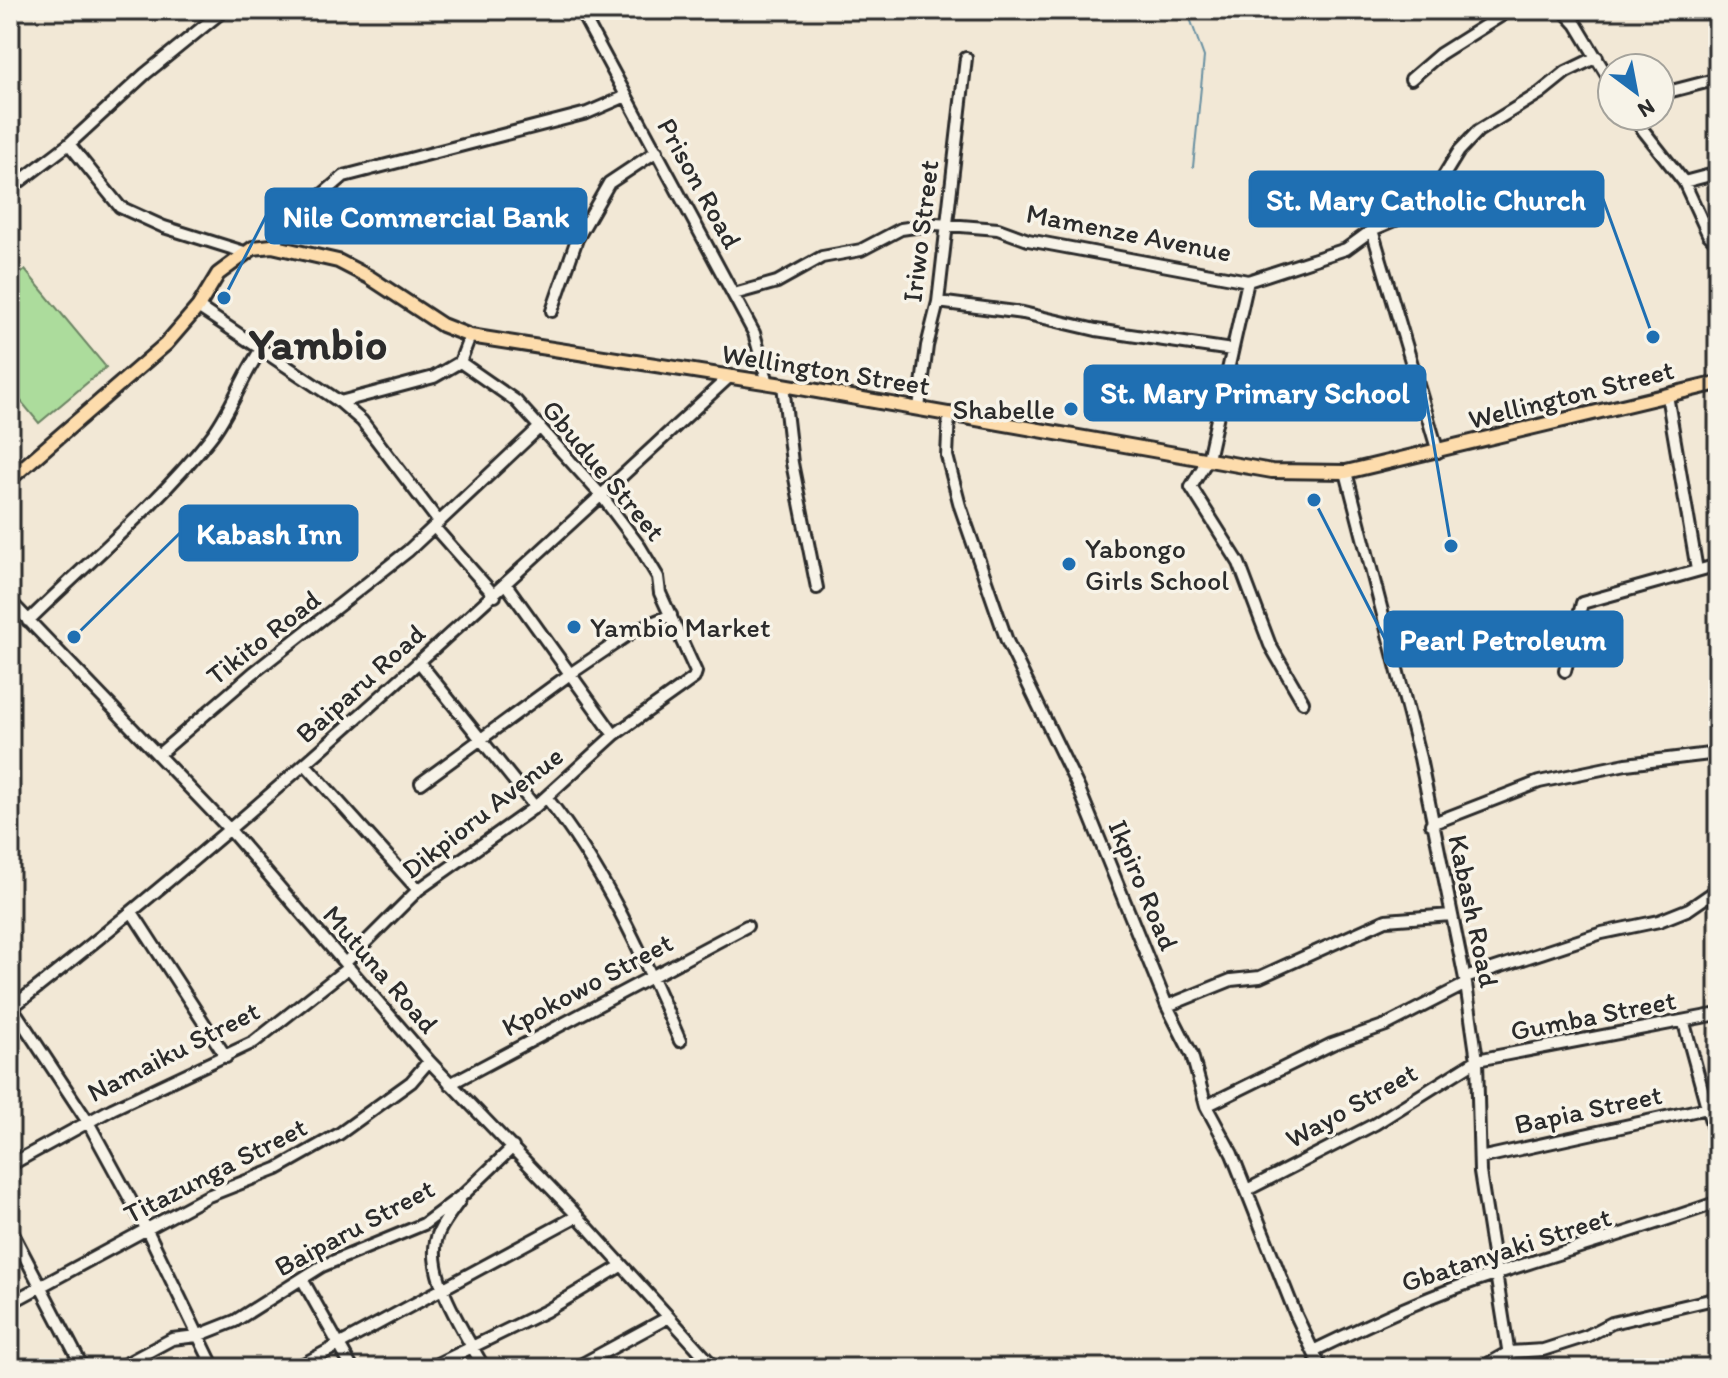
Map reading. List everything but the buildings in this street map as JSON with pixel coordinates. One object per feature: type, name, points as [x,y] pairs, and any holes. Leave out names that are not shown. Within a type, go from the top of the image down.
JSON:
[{"type":"main road","points":[[10,479],[166,344],[198,307],[218,274],[244,252],[272,246]]},
{"type":"main road","name":"Wellington Street","points":[[272,246],[338,261],[369,277],[442,325],[470,336],[783,385],[1272,471],[1346,472],[1718,384]]},
{"type":"street","points":[[10,189],[69,144],[145,74],[224,10]]},
{"type":"street","name":"Prison Road","points":[[580,10],[624,97],[657,151],[754,333],[768,383]]},
{"type":"street","points":[[1411,79],[1440,54],[1510,10]]},
{"type":"street","points":[[1563,10],[1596,56]]},
{"type":"street","name":"Mamenze Avenue","points":[[734,294],[777,282],[822,257],[861,250],[901,229],[948,225],[998,229],[1028,240],[1248,281],[1346,249],[1372,230],[1424,208],[1459,151],[1478,131],[1540,93],[1566,72],[1596,57]]},
{"type":"street","name":"Iriwo Street","points":[[919,408],[927,346],[938,302],[966,58]]},
{"type":"street","points":[[1676,90],[1718,79]]},
{"type":"street","points":[[272,246],[297,216],[344,176],[587,113],[624,97]]},
{"type":"street","points":[[1645,132],[1684,182],[1708,234],[1718,244]]},
{"type":"street","points":[[69,144],[120,207],[164,227],[244,252]]},
{"type":"street","points":[[552,311],[577,239],[609,183],[657,151]]},
{"type":"street","points":[[1684,182],[1718,173]]},
{"type":"street","points":[[1372,230],[1438,452]]},
{"type":"street","points":[[1248,281],[1208,459],[1191,487],[1239,563],[1270,645],[1303,702]]},
{"type":"street","points":[[938,302],[1023,313],[1096,330],[1232,350]]},
{"type":"street","points":[[198,307],[340,402],[362,421],[437,524],[495,596]]},
{"type":"street","points":[[340,402],[434,377],[460,362],[470,336]]},
{"type":"street","points":[[28,621],[143,511],[201,449],[213,434],[262,348]]},
{"type":"street","name":"Gbudue Street","points":[[460,362],[516,401],[601,495],[640,547],[658,577],[660,593],[696,672],[694,678]]},
{"type":"street","name":"Baiparu Road","points":[[11,1006],[132,912],[230,830],[507,586],[728,378]]},
{"type":"street","points":[[783,385],[792,463],[817,588]]},
{"type":"street","points":[[1667,395],[1697,570]]},
{"type":"street","name":"Ikpiro Road","points":[[949,413],[947,456],[960,506],[1007,641],[1079,789],[1167,1006],[1192,1055],[1206,1106],[1247,1190],[1321,1368]]},
{"type":"street","name":"Tikito Road","points":[[158,755],[253,673],[356,594],[437,524],[540,427]]},
{"type":"street","name":"Kabash Road","points":[[1346,472],[1420,758],[1465,981],[1477,1060],[1480,1158],[1511,1368]]},
{"type":"street","points":[[1565,671],[1582,603],[1718,565]]},
{"type":"street","points":[[507,586],[614,735]]},
{"type":"street","name":"Mutuna Road","points":[[10,601],[230,830],[429,1061],[513,1147],[712,1365]]},
{"type":"street","points":[[421,783],[479,738],[635,630],[671,615]]},
{"type":"street","points":[[419,662],[535,807]]},
{"type":"street","name":"Dikpioru Avenue","points":[[347,965],[418,890],[535,807],[614,735],[694,678]]},
{"type":"street","points":[[1431,824],[1539,782],[1626,764],[1718,753]]},
{"type":"street","points":[[305,764],[418,890]]},
{"type":"street","points":[[546,797],[596,870],[652,976],[680,1041]]},
{"type":"street","points":[[1206,1106],[1332,1044],[1386,1025],[1465,981],[1602,933],[1659,921],[1689,909],[1718,889]]},
{"type":"street","points":[[132,912],[226,1057]]},
{"type":"street","points":[[1167,1006],[1231,980],[1260,977],[1386,920],[1451,915]]},
{"type":"street","name":"Kpokowo Street","points":[[450,1084],[747,926]]},
{"type":"street","name":"Namaiku Street","points":[[10,1165],[88,1122],[254,1042],[347,965]]},
{"type":"street","points":[[11,1006],[88,1122],[147,1230],[214,1368]]},
{"type":"street","name":"Gumba Street","points":[[1477,1060],[1684,1023],[1718,1014]]},
{"type":"street","points":[[1684,1023],[1718,1147]]},
{"type":"street","name":"Wayo Street","points":[[1247,1190],[1375,1124],[1477,1060]]},
{"type":"street","name":"Titazunga Street","points":[[10,1303],[208,1196],[277,1169],[339,1134],[411,1082],[429,1061]]},
{"type":"street","name":"Bapia Street","points":[[1480,1158],[1707,1108]]},
{"type":"street","name":"Baiparu Street","points":[[118,1368],[172,1339],[197,1336],[235,1321],[322,1266],[424,1224],[464,1194],[513,1147]]},
{"type":"street","points":[[464,1194],[438,1234],[436,1254],[441,1288],[484,1368]]},
{"type":"street","name":"Gbatanyaki Street","points":[[1313,1351],[1391,1313],[1496,1273],[1613,1239],[1718,1202]]},
{"type":"street","points":[[296,1368],[577,1216]]},
{"type":"street","points":[[10,1228],[83,1368]]},
{"type":"street","points":[[429,1368],[546,1311],[621,1266]]},
{"type":"street","points":[[302,1279],[352,1368]]},
{"type":"street","points":[[1481,1368],[1509,1352],[1543,1350],[1587,1336],[1612,1323],[1718,1298]]},
{"type":"street","points":[[575,1368],[667,1318]]},
{"type":"street","points":[[699,1368],[712,1365]]},
{"type":"green space","points":[[25,270],[106,367],[39,423],[10,388],[10,283]]},
{"type":"waterway","points":[[1187,10],[1204,57],[1193,167]]},
{"type":"place","name":"Nile Commercial Bank","points":[[224,298]]},
{"type":"place","name":"St. Mary Catholic Church","points":[[1653,337]]},
{"type":"place","name":"Shabelle","points":[[1071,409]]},
{"type":"place","name":"Pearl Petroleum","points":[[1314,500]]},
{"type":"place","name":"St. Mary Primary School","points":[[1451,546]]},
{"type":"place","name":"Yabongo Girls School","points":[[1069,564]]},
{"type":"place","name":"Yambio Market","points":[[574,627]]},
{"type":"place","name":"Kabash Inn","points":[[74,637]]},
{"type":"district","name":"Yambio","points":[[318,344]]}]
